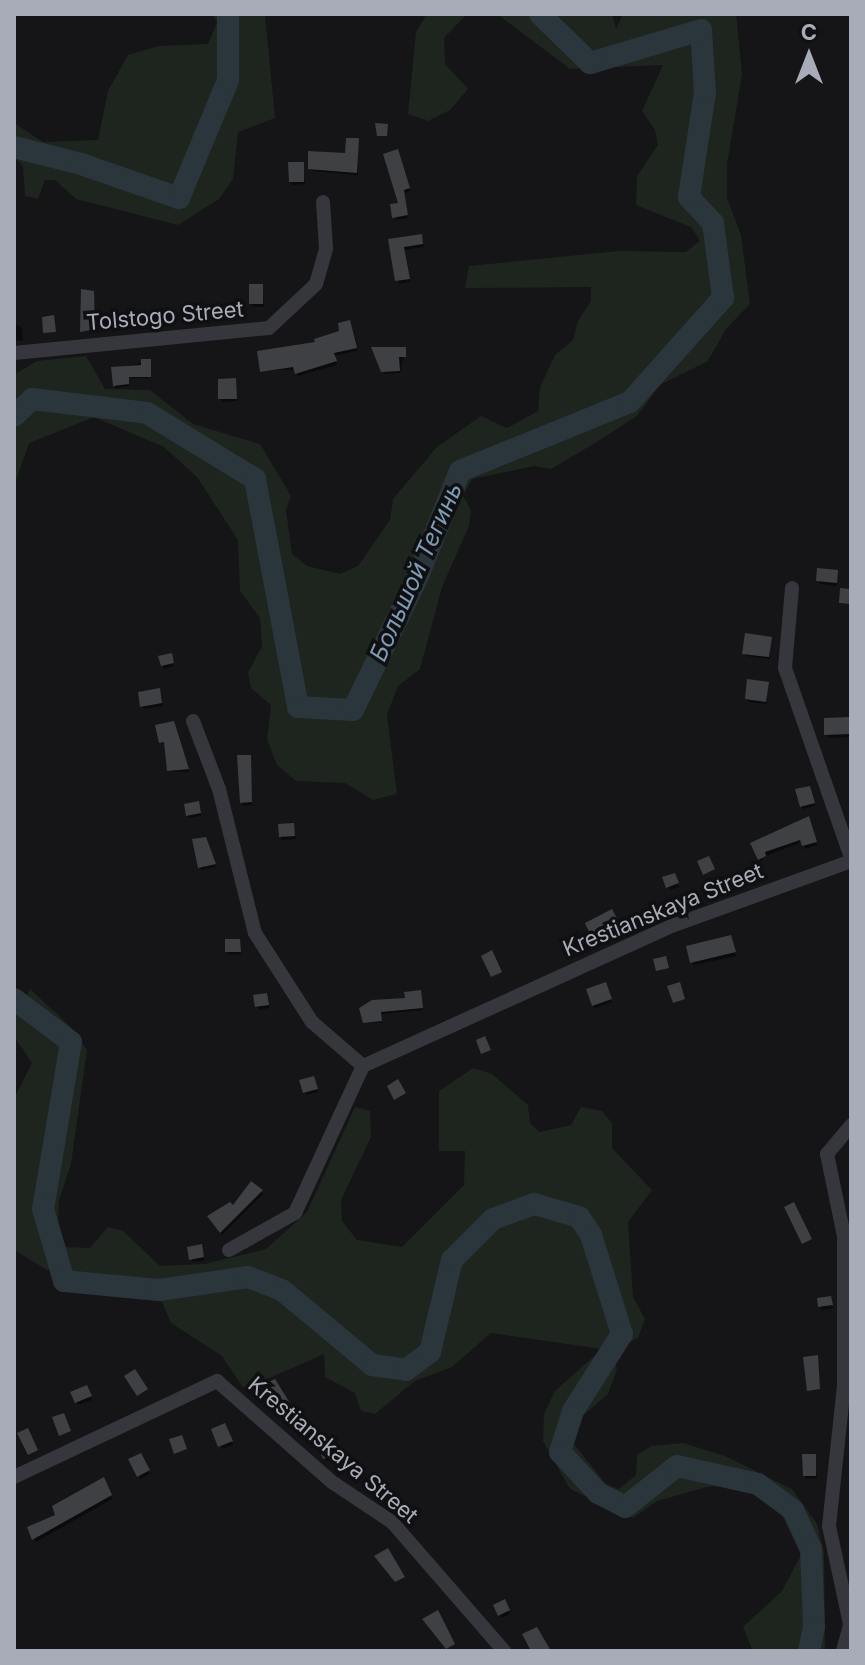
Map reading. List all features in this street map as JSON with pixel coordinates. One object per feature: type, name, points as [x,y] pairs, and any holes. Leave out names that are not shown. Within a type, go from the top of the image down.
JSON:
[{"type":"street","name":"Tolstogo Street","points":[[14,353],[269,328],[316,284],[326,248],[323,202]]},
{"type":"street","name":"Krestianskaya Street","points":[[363,1066],[669,927],[851,859],[785,668],[792,588]]},
{"type":"street","points":[[193,721],[219,789],[255,933],[312,1022],[363,1066],[295,1213],[229,1250]]},
{"type":"street","points":[[843,1651],[850,1624],[829,1526],[844,1386],[844,1236],[827,1154],[851,1125]]},
{"type":"street","name":"Krestianskaya Street","points":[[14,1477],[217,1381],[332,1482],[392,1522],[504,1651]]},
{"type":"shaded area","points":[[212,14],[265,14],[275,118],[238,132],[233,179],[219,199],[178,225],[76,199],[55,180],[45,180],[38,199],[25,196],[23,166],[14,157],[14,123],[43,142],[98,140],[108,91],[128,55],[159,46],[208,44],[217,23]]},
{"type":"shaded area","points":[[427,14],[467,14],[444,38],[445,64],[468,89],[450,110],[428,121],[408,114],[416,32]]},
{"type":"shaded area","points":[[497,14],[612,14],[616,29],[623,14],[736,14],[742,74],[727,164],[727,198],[741,235],[750,304],[726,329],[708,361],[660,385],[637,416],[595,443],[551,469],[534,466],[472,479],[463,496],[471,510],[469,526],[442,587],[420,669],[398,686],[387,715],[397,794],[373,800],[345,783],[296,781],[277,765],[267,739],[271,705],[251,688],[248,673],[262,646],[260,618],[240,591],[238,540],[197,477],[164,447],[94,417],[29,443],[14,486],[14,375],[37,361],[86,356],[105,389],[150,390],[193,424],[260,444],[291,496],[286,510],[292,554],[307,566],[340,574],[358,566],[390,520],[393,499],[437,447],[481,416],[507,428],[538,411],[540,387],[555,355],[573,340],[578,321],[591,301],[591,287],[465,288],[469,266],[619,251],[686,252],[700,241],[691,227],[636,205],[637,176],[658,145],[655,130],[642,111],[663,65],[570,69]]},
{"type":"shaded area","points":[[30,989],[70,1026],[87,1050],[71,1164],[59,1200],[58,1225],[66,1247],[90,1248],[108,1227],[123,1231],[160,1266],[205,1264],[266,1249],[307,1212],[355,1107],[370,1111],[371,1137],[341,1200],[342,1221],[357,1240],[402,1247],[464,1185],[465,1151],[439,1151],[439,1091],[473,1068],[492,1074],[528,1105],[530,1123],[539,1132],[571,1125],[581,1107],[602,1111],[612,1123],[612,1148],[652,1190],[628,1222],[633,1297],[645,1319],[638,1338],[612,1352],[617,1369],[608,1394],[578,1420],[573,1443],[606,1484],[619,1489],[636,1475],[637,1455],[651,1446],[683,1443],[725,1456],[792,1489],[817,1524],[824,1552],[825,1651],[753,1651],[743,1627],[782,1591],[801,1555],[779,1509],[738,1484],[707,1487],[657,1501],[633,1518],[570,1489],[543,1441],[544,1414],[555,1391],[602,1349],[491,1333],[452,1367],[415,1381],[375,1414],[361,1411],[355,1393],[325,1377],[324,1354],[244,1389],[222,1356],[171,1323],[162,1302],[110,1274],[47,1270],[14,1250],[14,1099],[32,1063],[14,1036],[14,1019]]},
{"type":"building","points":[[375,123],[388,124],[387,136],[377,136]]},
{"type":"building","points":[[346,138],[359,138],[357,173],[308,169],[308,151],[345,153]]},
{"type":"building","points":[[398,149],[410,188],[404,190],[408,215],[392,218],[390,204],[398,203],[383,154]]},
{"type":"building","points":[[288,162],[304,162],[304,182],[289,182]]},
{"type":"building","points":[[422,234],[423,244],[404,247],[410,279],[395,281],[388,239]]},
{"type":"building","points":[[249,284],[263,284],[263,304],[249,304]]},
{"type":"building","points":[[81,289],[94,291],[95,329],[80,332]]},
{"type":"building","points":[[54,315],[56,332],[43,333],[42,317]]},
{"type":"building","points":[[350,320],[357,348],[334,353],[337,361],[295,374],[293,367],[260,372],[257,351],[315,342],[314,339],[339,331],[338,323]]},
{"type":"building","points":[[371,347],[406,347],[406,357],[399,357],[400,371],[381,372]]},
{"type":"building","points":[[141,359],[151,359],[151,377],[129,377],[129,384],[113,386],[111,367],[141,365]]},
{"type":"building","points":[[236,378],[237,399],[218,399],[218,379]]},
{"type":"building","points":[[817,568],[838,570],[837,583],[816,581]]},
{"type":"building","points":[[840,588],[851,589],[851,604],[839,603]]},
{"type":"building","points":[[745,633],[772,637],[769,657],[742,654]]},
{"type":"building","points":[[172,653],[174,663],[161,666],[158,656]]},
{"type":"building","points":[[747,679],[769,682],[766,702],[745,699]]},
{"type":"building","points":[[160,688],[162,703],[140,707],[138,692]]},
{"type":"building","points":[[850,717],[850,734],[824,735],[824,718]]},
{"type":"building","points":[[174,721],[189,769],[167,771],[164,742],[159,743],[155,725]]},
{"type":"building","points":[[237,755],[251,755],[252,802],[240,803]]},
{"type":"building","points":[[810,786],[815,803],[800,807],[795,789]]},
{"type":"building","points":[[199,801],[201,813],[186,816],[184,804]]},
{"type":"building","points":[[809,816],[817,842],[802,846],[800,840],[765,852],[766,856],[758,860],[750,843]]},
{"type":"building","points":[[294,823],[295,836],[279,837],[278,824]]},
{"type":"building","points":[[206,837],[216,864],[198,868],[192,839]]},
{"type":"building","points":[[709,856],[715,869],[703,875],[697,861]]},
{"type":"building","points":[[675,873],[679,883],[666,888],[662,877]]},
{"type":"building","points":[[612,909],[619,922],[590,934],[585,923]]},
{"type":"building","points":[[731,935],[736,952],[690,963],[686,946]]},
{"type":"building","points":[[225,939],[240,939],[241,952],[225,952]]},
{"type":"building","points":[[492,950],[502,972],[491,977],[481,956]]},
{"type":"building","points":[[666,956],[669,968],[656,971],[653,959]]},
{"type":"building","points":[[606,982],[612,999],[592,1006],[586,989]]},
{"type":"building","points":[[680,982],[685,999],[673,1003],[667,986]]},
{"type":"building","points":[[421,990],[423,1008],[381,1012],[382,1021],[363,1023],[359,1008],[372,1000],[405,998],[404,992]]},
{"type":"building","points":[[267,993],[269,1005],[255,1007],[253,995]]},
{"type":"building","points":[[485,1036],[491,1050],[481,1054],[476,1040]]},
{"type":"building","points":[[314,1076],[318,1089],[303,1093],[299,1080]]},
{"type":"building","points":[[398,1079],[406,1093],[394,1100],[387,1086]]},
{"type":"building","points":[[251,1181],[263,1190],[220,1233],[207,1216],[230,1202],[233,1205]]},
{"type":"building","points":[[794,1202],[812,1239],[802,1244],[784,1207]]},
{"type":"building","points":[[202,1244],[204,1257],[189,1260],[187,1247]]},
{"type":"building","points":[[831,1296],[833,1305],[818,1307],[817,1298]]},
{"type":"building","points":[[818,1355],[820,1389],[807,1391],[803,1357]]},
{"type":"building","points":[[135,1369],[148,1389],[137,1396],[124,1376]]},
{"type":"building","points":[[275,1379],[293,1408],[280,1416],[261,1386]]},
{"type":"building","points":[[87,1385],[92,1396],[75,1403],[70,1392]]},
{"type":"building","points":[[64,1413],[71,1431],[59,1436],[52,1417]]},
{"type":"building","points":[[225,1423],[233,1441],[218,1447],[211,1429]]},
{"type":"building","points":[[28,1428],[38,1450],[28,1455],[17,1433]]},
{"type":"building","points":[[182,1435],[187,1449],[174,1454],[169,1439]]},
{"type":"building","points":[[334,1440],[339,1452],[323,1459],[318,1447]]},
{"type":"building","points":[[141,1453],[150,1470],[137,1477],[128,1459]]},
{"type":"building","points":[[802,1454],[816,1454],[816,1476],[803,1476]]},
{"type":"building","points":[[380,1473],[392,1490],[379,1499],[366,1482]]},
{"type":"building","points":[[104,1477],[112,1495],[32,1540],[27,1527],[55,1515],[52,1506]]},
{"type":"building","points":[[388,1548],[405,1577],[395,1582],[374,1556]]},
{"type":"building","points":[[505,1599],[510,1610],[498,1616],[493,1605]]},
{"type":"building","points":[[438,1610],[455,1644],[446,1649],[422,1619]]},
{"type":"building","points":[[537,1627],[551,1651],[531,1651],[522,1634]]},
{"type":"waterway","name":"Большой Тегинь","points":[[14,147],[81,164],[179,198],[228,80],[228,14]]},
{"type":"waterway","name":"Большой Тегинь","points":[[14,416],[32,399],[147,413],[255,479],[298,707],[353,710],[418,576],[460,471],[630,402],[723,298],[713,223],[689,197],[705,93],[701,30],[590,63],[540,14]]},
{"type":"waterway","name":"Большой Тегинь","points":[[14,999],[71,1042],[43,1209],[64,1281],[159,1290],[248,1277],[282,1290],[372,1365],[406,1370],[430,1352],[452,1260],[493,1219],[534,1204],[579,1217],[591,1235],[622,1334],[573,1411],[560,1452],[598,1493],[625,1507],[677,1466],[758,1484],[793,1510],[811,1549],[814,1627],[809,1651]]}]
